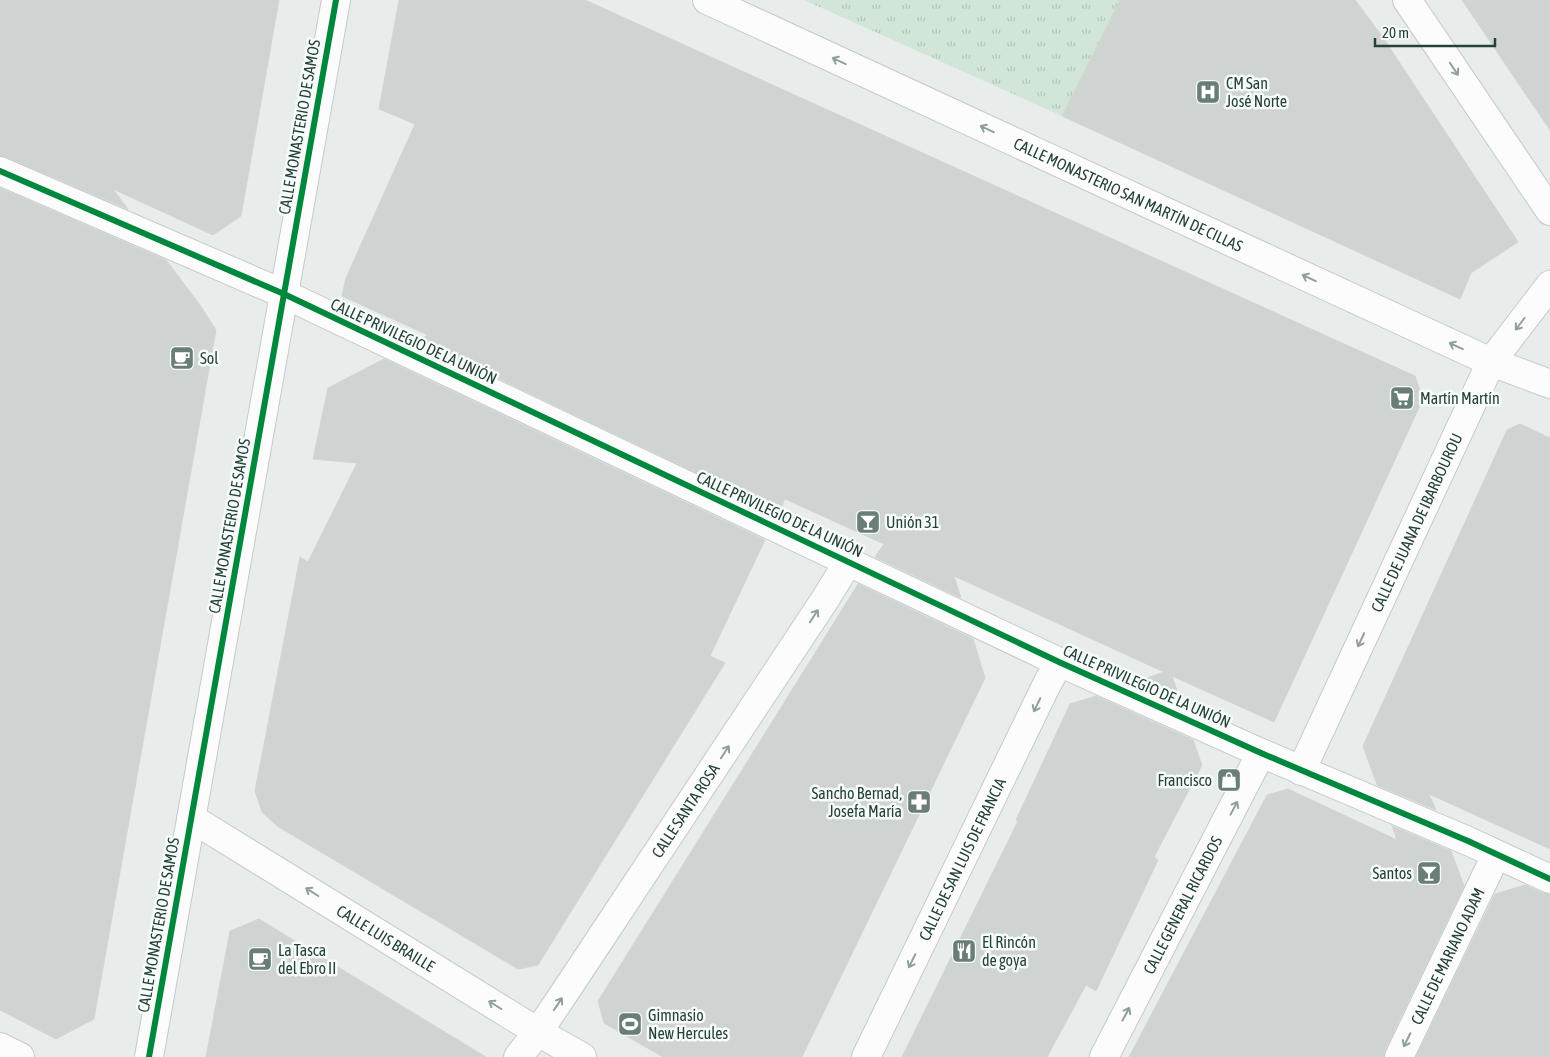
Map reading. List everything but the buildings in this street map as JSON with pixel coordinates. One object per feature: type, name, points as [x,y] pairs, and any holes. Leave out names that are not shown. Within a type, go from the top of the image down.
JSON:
[{"type":"street","name":"CALLE MONASTERIO DE SAMOS","points":[[149,1057],[336,0]]},
{"type":"street","name":"CALLE MONASTERIO SAN MARTÍN DE CILLAS","points":[[707,0],[1491,362],[1550,384]]},
{"type":"street","points":[[1408,0],[1550,211]]},
{"type":"street","name":"CALLE PRIVILEGIO DE LA UNIÓN","points":[[0,171],[284,294],[1060,662],[1261,753],[1550,879]]},
{"type":"street","name":"CALLE DE JUANA DE IBARBOUROU","points":[[1300,770],[1491,362],[1550,285]]},
{"type":"street","name":"CALLE SANTA ROSA","points":[[518,1057],[538,1032],[815,615],[848,562]]},
{"type":"street","name":"CALLE DE SAN LUIS DE FRANCIA","points":[[866,1057],[1060,662]]},
{"type":"street","name":"CALLE GENERAL RICARDOS","points":[[1104,1057],[1261,753]]},
{"type":"street","name":"CALLE LUIS BRAILLE","points":[[191,818],[538,1032],[582,1057]]},
{"type":"street","name":"CALLE DE MARIANO ADAM","points":[[1399,1057],[1496,854]]},
{"type":"street","points":[[0,1047],[20,1057]]},
{"type":"green space","points":[[804,0],[1120,0],[1062,116]]},
{"type":"cycle path","points":[[149,1057],[336,0]]},
{"type":"cycle path","points":[[0,171],[284,294],[1059,662],[1261,753],[1468,841],[1550,879]]},
{"type":"place","name":"CM San José Norte","points":[[1208,92]]},
{"type":"place","name":"Sol","points":[[182,358]]},
{"type":"place","name":"Martín Martín","points":[[1402,398]]},
{"type":"place","name":"Unión 31","points":[[868,522]]},
{"type":"place","name":"Francisco","points":[[1229,780]]},
{"type":"place","name":"Sancho Bernad, Josefa María","points":[[919,802]]},
{"type":"place","name":"Santos","points":[[1429,873]]},
{"type":"place","name":"El Rincón de goya","points":[[964,951]]},
{"type":"place","name":"La Tasca del Ebro II","points":[[260,959]]},
{"type":"place","name":"Gimnasio New Hercules","points":[[630,1024]]}]
